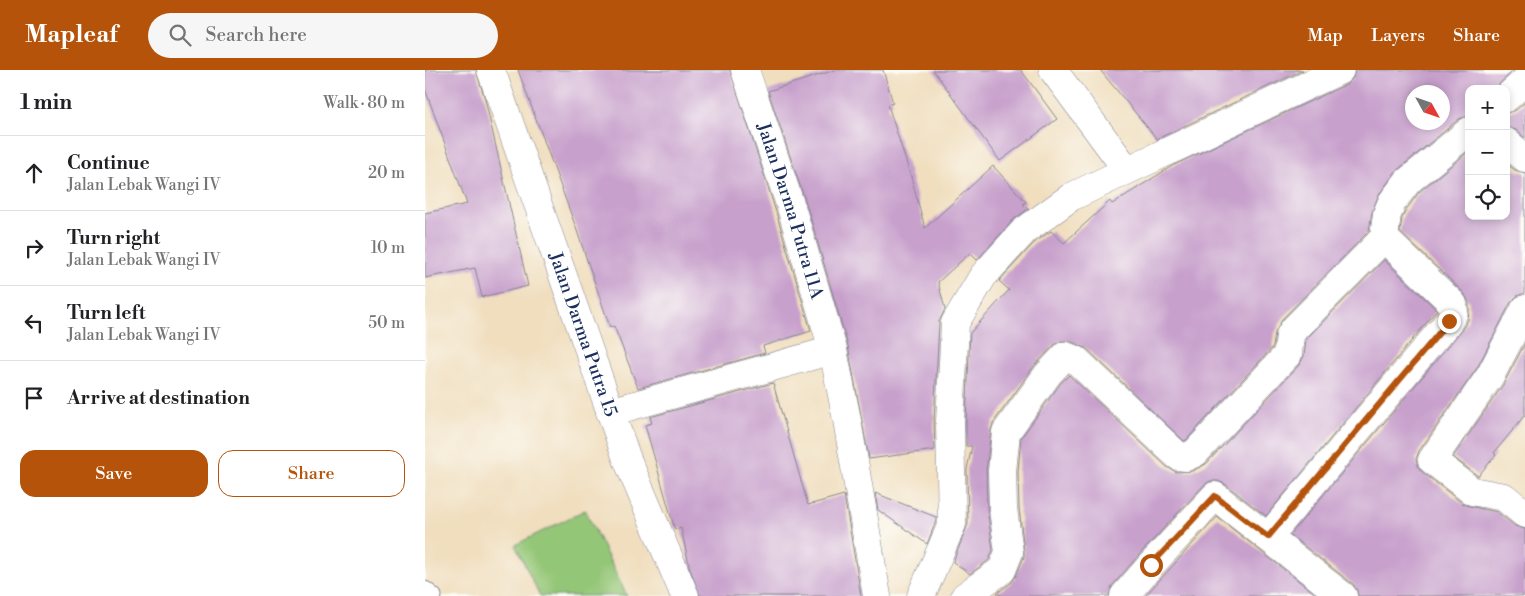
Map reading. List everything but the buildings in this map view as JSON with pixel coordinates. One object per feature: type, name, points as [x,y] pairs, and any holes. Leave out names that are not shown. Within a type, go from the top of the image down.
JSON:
[{"type":"street","name":"Jalan Darma Putra 15","points":[[491,70],[627,460],[685,596]]},
{"type":"street","name":"Jalan Darma Putra 11A","points":[[745,70],[791,207],[833,350],[877,596]]},
{"type":"street","points":[[1053,70],[1127,170]]},
{"type":"street","points":[[921,596],[952,524],[950,422],[955,323],[983,276],[1024,231],[1071,197],[1340,70]]},
{"type":"street","points":[[1510,95],[1525,82]]},
{"type":"street","points":[[965,596],[1002,570],[1009,552],[1003,509],[1002,471],[1005,432],[1048,374],[1065,356],[1076,360],[1178,456],[1186,457],[1195,453],[1288,354],[1290,336],[1294,329],[1385,238],[1387,214],[1392,202],[1408,181],[1465,134]]},
{"type":"street","points":[[1510,145],[1525,158]]},
{"type":"street","points":[[1268,537],[1449,321],[1454,312],[1453,304],[1385,238]]},
{"type":"street","points":[[1525,309],[1491,376],[1432,460],[1472,491],[1504,497],[1525,514]]},
{"type":"street","points":[[610,412],[833,350]]},
{"type":"street","points":[[1124,596],[1215,496],[1343,596]]},
{"type":"lane","points":[[425,589],[434,596]]},
{"type":"green space","points":[[585,510],[627,596],[540,596],[515,545]]},
{"type":"route","points":[[1151,565],[1215,496],[1268,537],[1449,321]]}]
